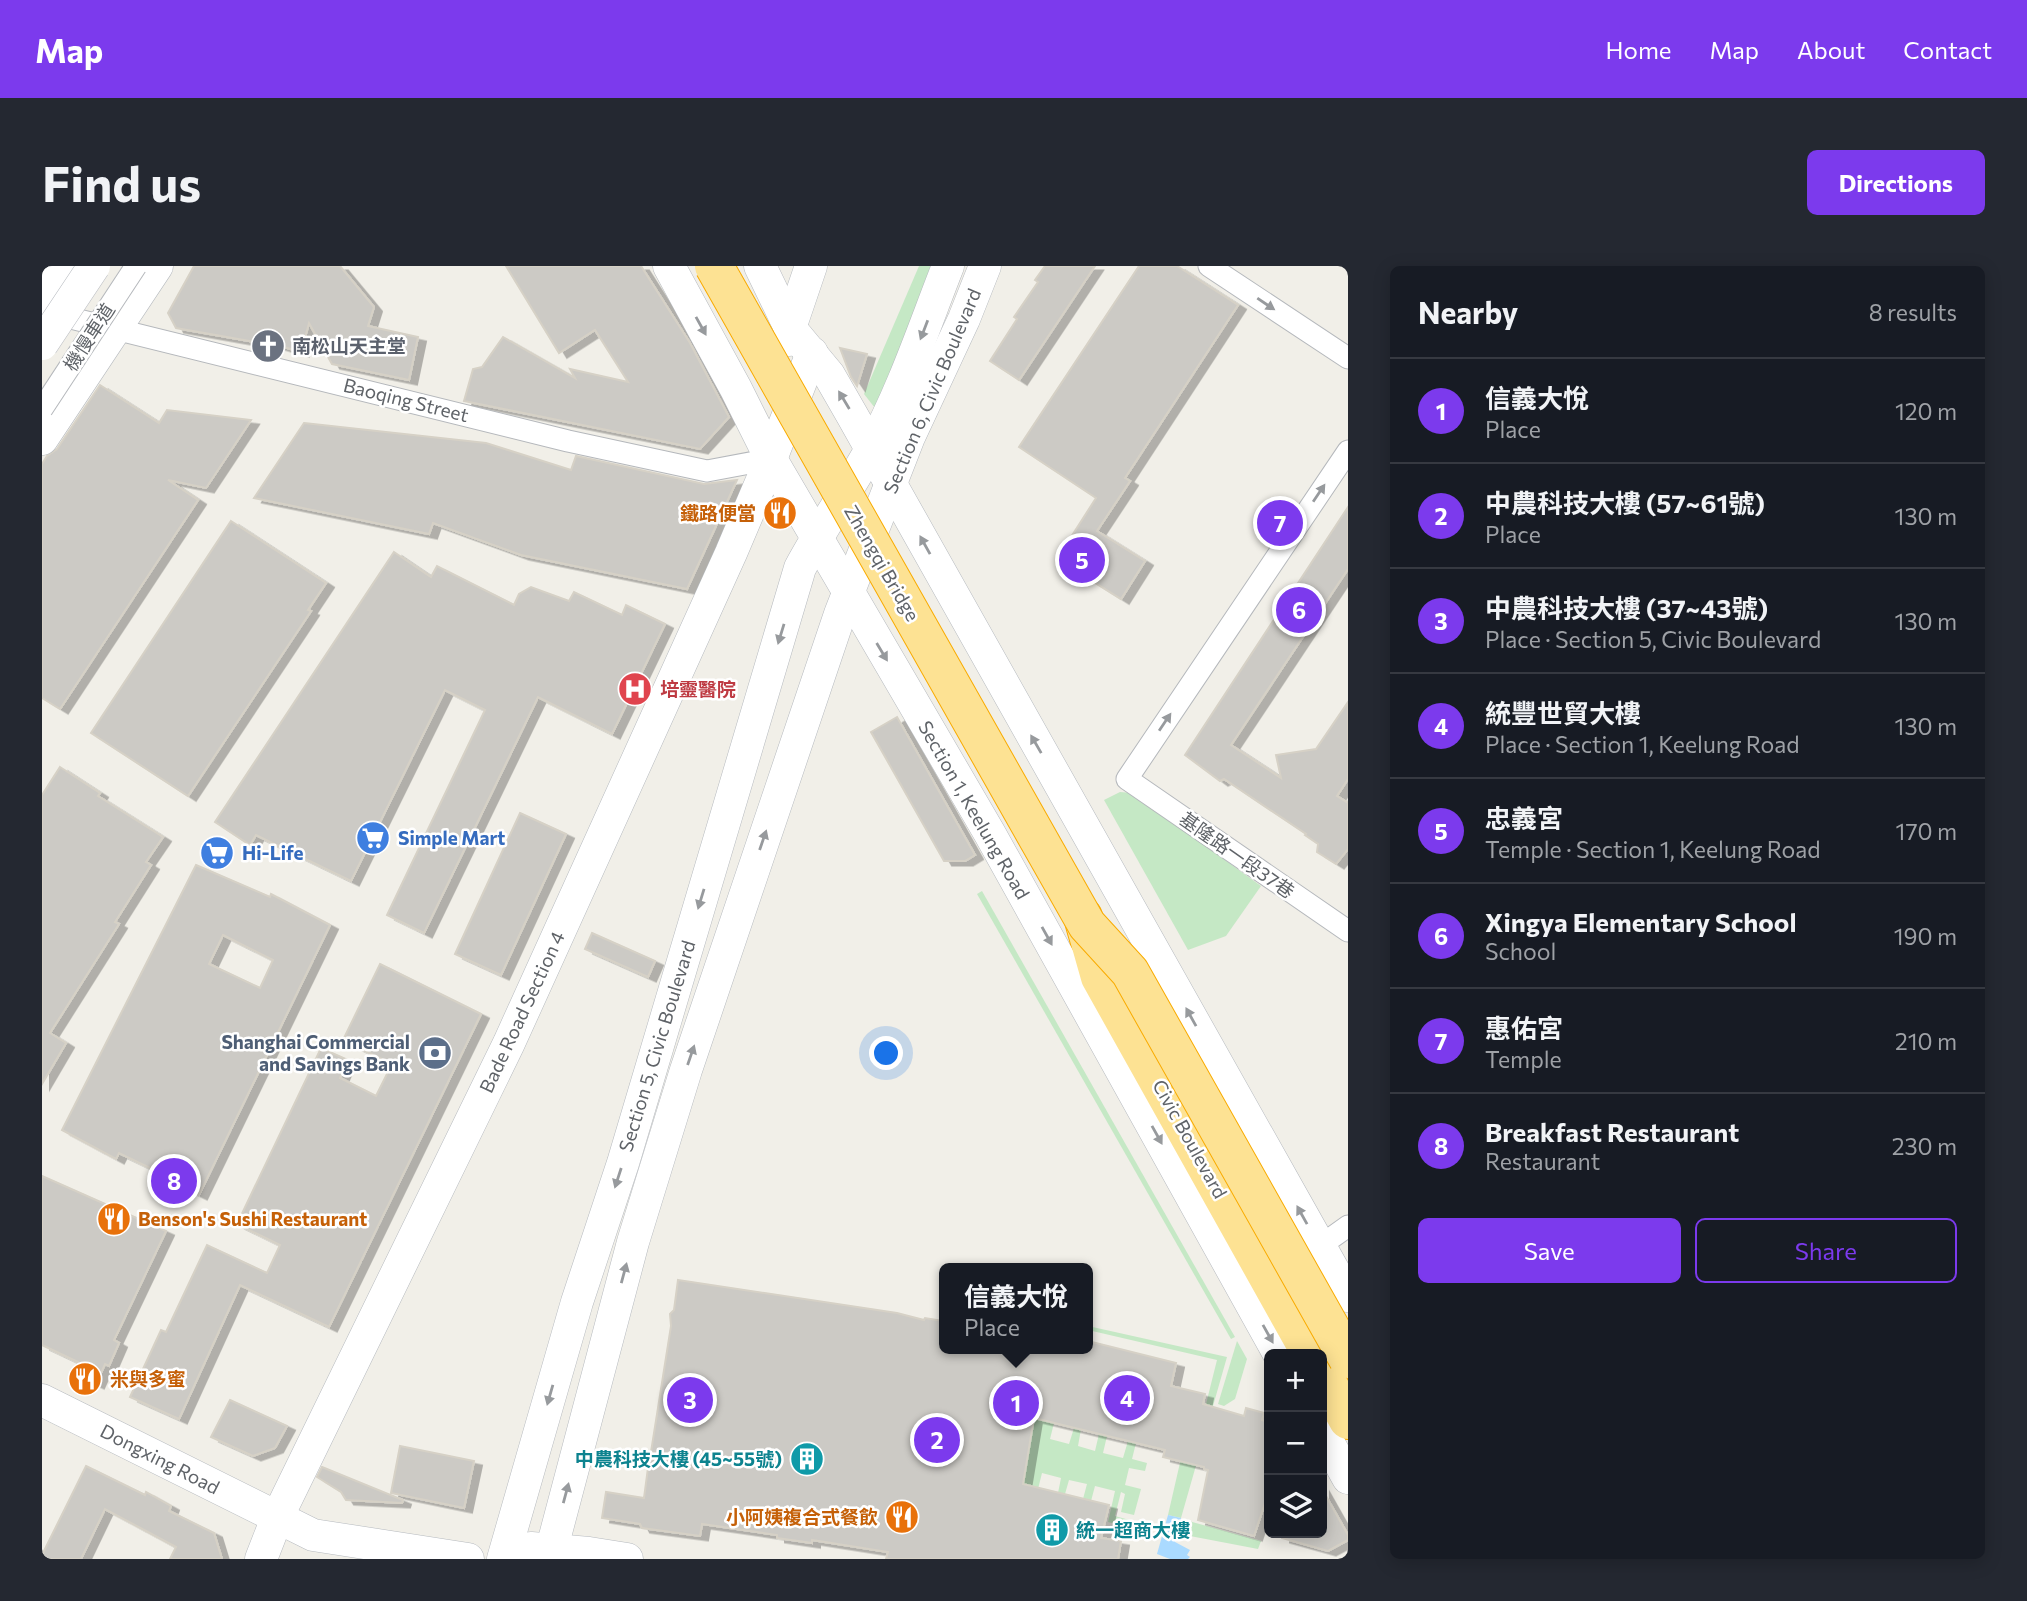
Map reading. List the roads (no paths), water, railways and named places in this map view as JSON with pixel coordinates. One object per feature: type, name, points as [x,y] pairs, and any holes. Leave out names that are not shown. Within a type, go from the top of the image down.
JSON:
[{"type":"highway","name":"Zhengqi Bridge","points":[[716,266],[1085,921]]},
{"type":"highway","name":"Civic Boulevard","points":[[1085,921],[1104,984],[1309,1349]]},
{"type":"highway","points":[[1085,921],[1130,972],[1348,1358]]},
{"type":"highway","points":[[1327,1380],[1348,1417]]},
{"type":"street","points":[[42,276],[49,266]]},
{"type":"street","points":[[42,309],[68,266]]},
{"type":"street","points":[[42,334],[87,266]]},
{"type":"street","points":[[42,344],[94,266]]},
{"type":"street","name":"機慢車道","points":[[42,409],[136,266]]},
{"type":"street","points":[[42,439],[158,266]]},
{"type":"street","name":"Section 1, Keelung Road","points":[[668,266],[771,459],[990,834],[1276,1349]]},
{"type":"street","points":[[716,266],[752,325],[790,328]]},
{"type":"street","points":[[760,266],[790,328],[836,387],[892,484],[1348,1296]]},
{"type":"street","name":"Bade Road Section 4","points":[[771,459],[790,328],[811,266]]},
{"type":"street","name":"Section 6, Civic Boulevard","points":[[817,536],[871,449],[897,397],[948,266]]},
{"type":"street","name":"Section 6, Civic Boulevard","points":[[848,593],[909,438],[964,319],[985,266]]},
{"type":"street","points":[[1209,266],[1348,358]]},
{"type":"street","name":"Baoqing Street","points":[[42,309],[115,330],[568,441],[707,471],[771,459]]},
{"type":"street","name":"Bade Road Section 4","points":[[261,1559],[277,1518],[509,1043],[771,459],[812,353]]},
{"type":"street","name":"基隆路一段37巷","points":[[1348,451],[1127,779],[1348,931]]},
{"type":"street","name":"Section 5, Civic Boulevard","points":[[505,1552],[577,1302],[622,1163],[800,568],[817,536]]},
{"type":"street","name":"Section 5, Civic Boulevard","points":[[550,1555],[633,1242],[686,1070],[848,593]]},
{"type":"street","points":[[990,834],[1070,803]]},
{"type":"street","points":[[1320,1246],[1348,1226]]},
{"type":"street","name":"Dongxing Road","points":[[42,1400],[313,1535],[466,1558]]},
{"type":"street","points":[[1327,1440],[1348,1478]]},
{"type":"street","points":[[466,1558],[505,1552],[550,1555],[589,1553],[627,1559]]},
{"type":"water","points":[[1168,1515],[1181,1518],[1175,1542],[1190,1550],[1188,1559],[1170,1559],[1157,1554]]},
{"type":"place","name":"南松山天主堂","points":[[268,346]]},
{"type":"place","name":"鐵路便當","points":[[780,513]]},
{"type":"place","name":"惠佑宮","points":[[1280,523]]},
{"type":"place","name":"忠義宮","points":[[1082,560]]},
{"type":"place","name":"Xingya Elementary School","points":[[1299,610]]},
{"type":"place","name":"培靈醫院","points":[[635,689]]},
{"type":"place","name":"Simple Mart","points":[[373,838]]},
{"type":"place","name":"Hi-Life","points":[[217,853]]},
{"type":"place","name":"Shanghai Commercial and Savings Bank","points":[[435,1053]]},
{"type":"place","name":"Breakfast Restaurant","points":[[174,1181]]},
{"type":"place","name":"Benson's Sushi Restaurant","points":[[114,1219]]},
{"type":"place","name":"米與多蜜","points":[[85,1379]]},
{"type":"place","name":"統豐世貿大樓","points":[[1127,1398]]},
{"type":"place","name":"中農科技大樓 (37~43號)","points":[[690,1400]]},
{"type":"place","name":"信義大悅","points":[[1016,1403]]},
{"type":"place","name":"中農科技大樓 (57~61號)","points":[[937,1440]]},
{"type":"place","name":"中農科技大樓 (45~55號)","points":[[807,1459]]},
{"type":"place","name":"小阿姨複合式餐飲","points":[[902,1517]]},
{"type":"place","name":"統一超商大樓","points":[[1052,1530]]}]
